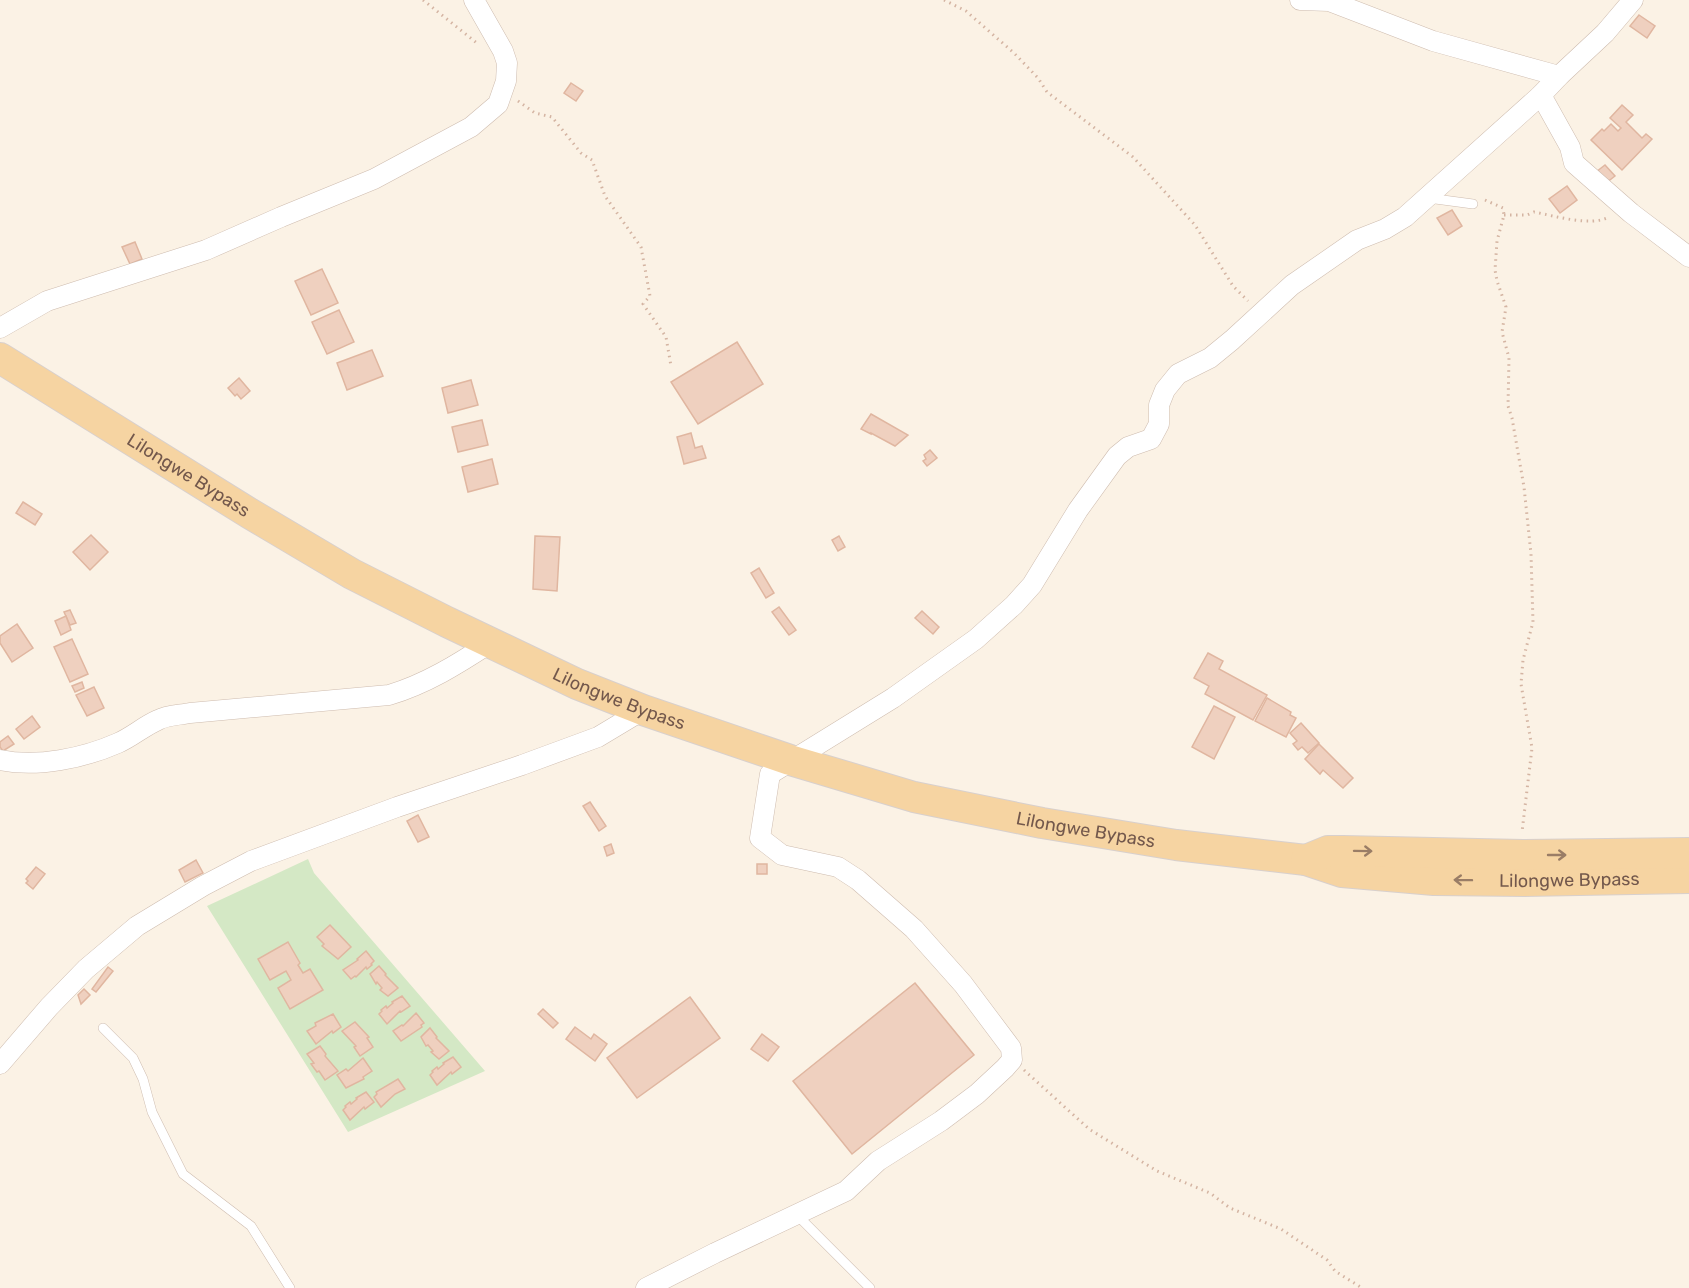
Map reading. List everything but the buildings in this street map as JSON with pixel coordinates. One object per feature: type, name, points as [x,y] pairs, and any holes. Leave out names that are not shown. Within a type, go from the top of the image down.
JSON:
[{"type":"main road","name":"Lilongwe Bypass","points":[[0,357],[249,513],[352,574],[577,684],[643,710],[790,760],[914,797],[1042,823],[1176,845],[1306,860],[1342,872],[1434,880],[1689,878]]},
{"type":"main road","name":"Lilongwe Bypass","points":[[1306,860],[1328,851],[1523,855],[1689,853]]},
{"type":"street","points":[[0,328],[47,301],[206,250],[374,179],[471,127],[498,104],[506,81],[507,63],[503,51],[474,0]]},
{"type":"street","points":[[1300,0],[1329,1],[1433,41],[1559,76]]},
{"type":"street","points":[[646,1288],[715,1252],[846,1191],[878,1161],[941,1121],[977,1094],[1012,1059],[1011,1048],[963,984],[914,929],[858,880],[838,867],[782,855],[760,838],[770,774],[870,713],[942,665],[1014,605],[1032,585],[1078,510],[1117,456],[1128,447],[1151,439],[1159,424],[1159,405],[1165,390],[1178,374],[1210,358],[1292,285],[1357,240],[1385,229],[1405,217],[1541,95],[1605,33],[1633,0]]},
{"type":"street","points":[[1541,95],[1570,147],[1574,163],[1631,213],[1689,257]]},
{"type":"street","points":[[0,760],[46,761],[98,751],[120,742],[160,718],[190,713],[389,695],[435,678],[490,643]]},
{"type":"street","points":[[0,1064],[49,1007],[86,969],[137,926],[203,886],[251,861],[598,737],[643,710]]},
{"type":"lane","points":[[1425,197],[1473,204]]},
{"type":"lane","points":[[103,1028],[133,1058],[143,1079],[152,1112],[183,1174],[251,1227],[290,1288]]},
{"type":"lane","points":[[797,1215],[870,1288]]},
{"type":"path","points":[[423,0],[488,53],[503,51]]},
{"type":"path","points":[[944,0],[966,11],[1014,53],[1038,78],[1047,92],[1133,157],[1195,225],[1233,286],[1260,314]]},
{"type":"path","points":[[506,81],[517,100],[535,113],[552,117],[581,153],[592,160],[605,196],[641,247],[650,296],[643,304],[666,337],[671,366]]},
{"type":"path","points":[[1473,204],[1485,200],[1503,208],[1504,215],[1497,241],[1495,270],[1506,307],[1502,332],[1509,358],[1508,406],[1524,487],[1531,554],[1533,622],[1523,660],[1521,684],[1532,748],[1520,843]]},
{"type":"path","points":[[1504,215],[1527,215],[1534,212],[1601,221],[1631,213]]},
{"type":"path","points":[[1012,1059],[1089,1129],[1157,1171],[1210,1193],[1230,1208],[1281,1229],[1327,1260],[1335,1271],[1362,1288]]},
{"type":"green space","points":[[308,859],[314,873],[485,1071],[348,1132],[207,906]]}]
